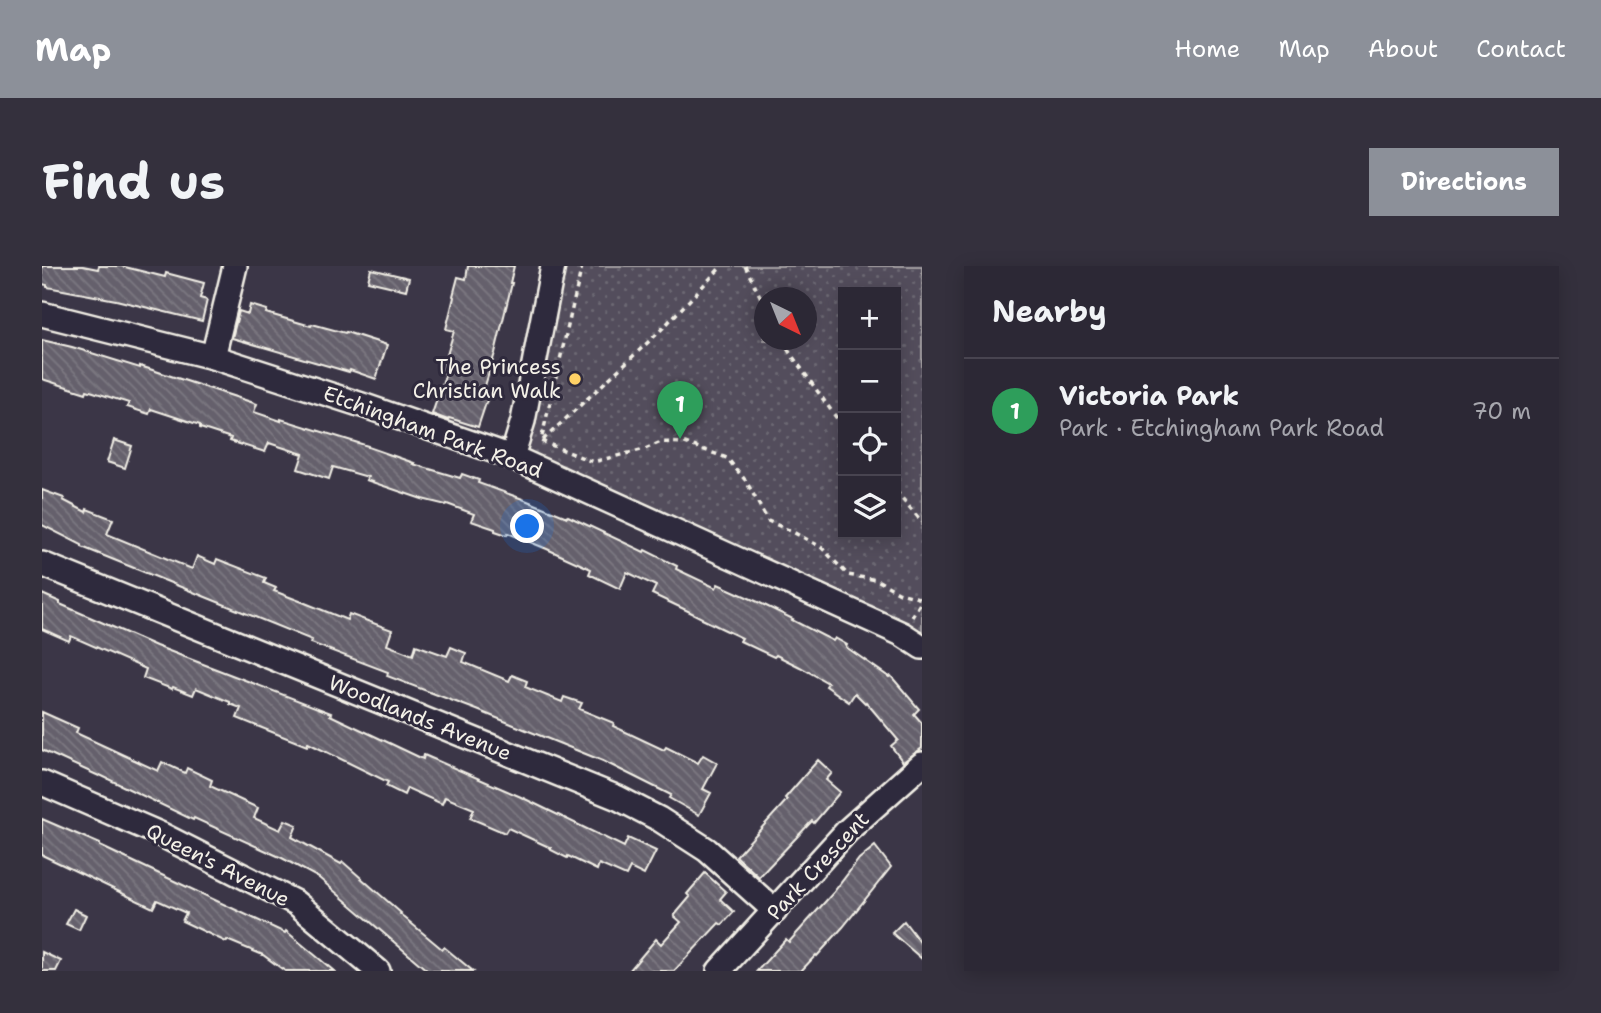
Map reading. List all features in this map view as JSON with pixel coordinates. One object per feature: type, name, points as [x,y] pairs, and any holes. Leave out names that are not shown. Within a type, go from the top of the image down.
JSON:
[{"type":"street","points":[[213,357],[235,266]]},
{"type":"street","points":[[512,457],[523,421],[553,266]]},
{"type":"street","name":"Etchingham Park Road","points":[[42,314],[213,357],[512,457],[902,634],[922,648]]},
{"type":"street","name":"Woodlands Avenue","points":[[42,564],[618,798],[659,819],[708,850],[775,911]]},
{"type":"street","name":"Park Crescent","points":[[719,971],[847,831],[922,764]]},
{"type":"street","name":"Queen's Avenue","points":[[42,783],[160,835],[296,903],[378,971]]},
{"type":"path","points":[[541,441],[582,266]]},
{"type":"path","points":[[512,457],[541,441],[659,332],[722,266]]},
{"type":"path","points":[[745,266],[756,287]]},
{"type":"path","points":[[788,350],[838,420]]},
{"type":"path","points":[[541,441],[593,462],[645,450],[661,442],[685,443],[727,458],[746,481],[768,522],[821,547],[848,575],[877,580],[900,593],[922,599]]},
{"type":"path","points":[[901,497],[922,522]]},
{"type":"shaded area","points":[[553,266],[922,266],[922,657],[902,634],[511,457]]},
{"type":"building","points":[[42,266],[83,266],[98,269],[99,266],[121,266],[165,277],[166,273],[204,283],[200,298],[207,300],[202,321],[47,287],[42,284]]},
{"type":"building","points":[[468,266],[514,266],[495,353],[484,389],[490,391],[478,427],[432,414],[446,373],[442,372],[454,331],[446,329],[453,296],[458,277],[466,279]]},
{"type":"building","points":[[371,269],[409,278],[406,290],[368,281]]},
{"type":"building","points":[[250,305],[267,310],[266,313],[387,345],[376,379],[232,338],[239,311],[248,314]]},
{"type":"building","points":[[42,340],[140,366],[257,404],[254,412],[368,446],[413,464],[460,478],[462,474],[479,480],[478,483],[568,516],[644,552],[645,550],[677,566],[676,569],[716,588],[718,584],[758,602],[833,641],[835,638],[891,676],[919,709],[914,714],[922,723],[922,748],[903,762],[891,746],[898,740],[855,693],[849,702],[826,686],[828,683],[800,667],[740,641],[742,638],[652,594],[656,586],[627,572],[620,589],[589,574],[591,569],[508,533],[507,535],[471,521],[474,514],[447,504],[422,499],[366,480],[368,477],[333,467],[329,479],[298,469],[303,454],[269,443],[265,452],[230,441],[231,438],[200,428],[200,425],[151,409],[149,414],[127,407],[129,403],[42,379]]},
{"type":"building","points":[[114,440],[132,446],[125,468],[107,462]]},
{"type":"building","points":[[42,490],[64,498],[63,500],[86,512],[87,509],[113,519],[107,534],[192,569],[197,556],[215,564],[217,559],[266,578],[264,583],[276,588],[274,591],[347,620],[349,614],[392,630],[387,645],[413,655],[416,645],[447,656],[451,647],[466,653],[463,662],[509,681],[512,675],[527,681],[525,687],[562,702],[564,697],[582,703],[579,709],[614,723],[613,726],[664,750],[666,747],[698,763],[703,755],[717,763],[703,789],[711,793],[699,815],[669,798],[671,795],[603,761],[387,676],[388,672],[311,643],[312,640],[82,547],[42,525]]},
{"type":"building","points":[[42,594],[156,646],[331,713],[330,715],[423,759],[424,755],[521,797],[624,847],[628,838],[656,851],[644,875],[630,868],[626,876],[599,864],[597,870],[508,828],[505,833],[470,818],[474,809],[445,797],[442,804],[407,788],[404,795],[386,786],[388,782],[308,743],[307,746],[237,718],[241,708],[230,702],[196,688],[193,695],[143,678],[146,669],[71,636],[69,641],[42,629]]},
{"type":"building","points":[[42,712],[78,728],[76,733],[158,771],[162,762],[185,773],[187,768],[212,780],[210,786],[258,808],[254,818],[280,830],[285,820],[297,825],[292,837],[341,864],[343,862],[400,914],[473,971],[428,971],[319,878],[282,858],[42,750]]},
{"type":"building","points":[[818,760],[832,773],[826,780],[840,792],[814,823],[812,821],[759,877],[736,856],[787,800],[785,798]]},
{"type":"building","points":[[42,819],[285,933],[286,931],[334,971],[285,971],[263,955],[227,940],[226,942],[182,921],[186,913],[157,900],[153,908],[42,855]]},
{"type":"building","points":[[875,846],[891,867],[817,956],[801,971],[757,971],[786,939],[789,942],[859,859]]},
{"type":"building","points":[[705,873],[726,892],[720,899],[734,912],[722,925],[719,923],[674,971],[629,971],[656,939],[661,944],[681,922],[674,916],[690,897],[687,894]]},
{"type":"building","points":[[74,909],[86,915],[79,930],[66,924]]},
{"type":"building","points":[[904,921],[922,945],[922,959],[892,933]]},
{"type":"building","points":[[42,952],[61,961],[56,971],[42,971]]},
{"type":"place","name":"The Princess Christian Walk","points":[[575,379]]},
{"type":"place","name":"Victoria Park","points":[[680,439]]}]
